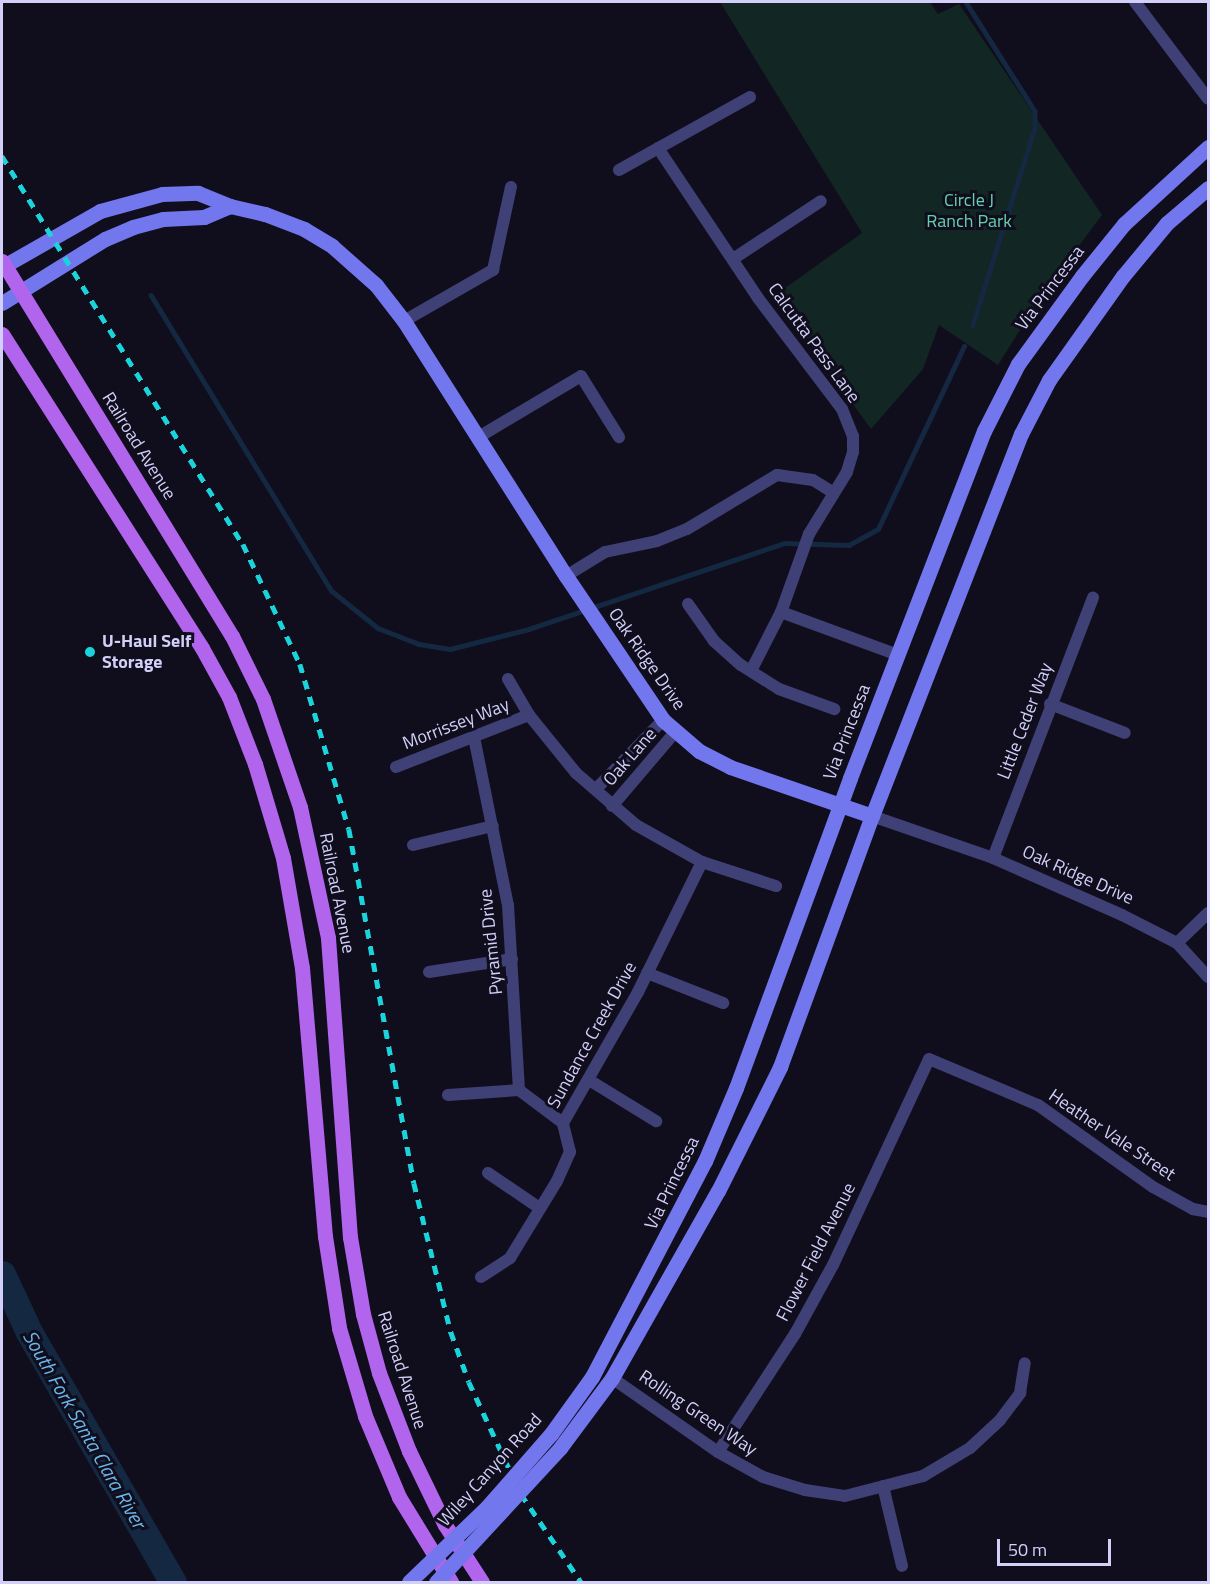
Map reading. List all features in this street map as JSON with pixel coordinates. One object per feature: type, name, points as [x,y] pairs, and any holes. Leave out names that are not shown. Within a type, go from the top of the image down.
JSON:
[{"type":"main road","name":"Via Princessa","points":[[592,1377],[705,1161],[736,1088],[841,804],[984,431],[1018,364],[1124,224],[1209,147]]},
{"type":"main road","points":[[612,1378],[763,1103],[995,494],[1049,380],[1123,276],[1167,224],[1209,188]]},
{"type":"main road","name":"Oak Ridge Drive","points":[[3,265],[75,223],[129,202],[162,194],[198,194],[230,206],[265,214],[304,229],[332,246],[376,285],[404,321],[566,576],[663,720],[699,751],[730,767],[872,816]]},
{"type":"main road","points":[[2,303],[20,290],[133,227],[163,219],[204,217],[230,206]]},
{"type":"main road","name":"Railroad Avenue","points":[[3,265],[232,636],[262,699],[300,807],[328,938],[350,1236],[363,1314],[379,1373],[409,1451],[445,1525],[482,1582]]},
{"type":"main road","points":[[2,334],[202,648],[229,697],[255,764],[283,858],[302,968],[325,1236],[339,1328],[364,1416],[399,1497],[451,1582]]},
{"type":"main road","name":"Wiley Canyon Road","points":[[409,1582],[487,1507],[551,1434],[592,1377]]},
{"type":"main road","name":"Wiley Canyon Road","points":[[436,1582],[560,1448],[612,1378]]},
{"type":"street","points":[[1135,2],[1209,99]]},
{"type":"street","points":[[619,170],[750,97]]},
{"type":"street","name":"Calcutta Pass Lane","points":[[658,148],[733,260],[842,409],[853,436],[854,452],[847,472],[832,492],[809,534],[781,612],[751,671]]},
{"type":"street","points":[[404,321],[493,270],[511,187]]},
{"type":"street","points":[[733,260],[821,201]]},
{"type":"street","points":[[477,438],[581,376],[619,437]]},
{"type":"street","points":[[566,576],[605,552],[657,541],[687,529],[777,474],[813,480],[832,492]]},
{"type":"street","name":"Little Ceder Way","points":[[993,858],[1050,704],[1093,598]]},
{"type":"street","points":[[688,604],[714,641],[751,671],[779,689],[834,710]]},
{"type":"street","points":[[781,612],[898,655]]},
{"type":"street","points":[[508,679],[529,715],[576,773],[636,825],[702,862],[776,886]]},
{"type":"street","points":[[1050,704],[1125,734]]},
{"type":"street","name":"Morrissey Way","points":[[396,767],[529,715]]},
{"type":"street","name":"Oak Lane","points":[[596,789],[663,720]]},
{"type":"street","name":"Oak Lane","points":[[612,806],[676,731]]},
{"type":"street","name":"Pyramid Drive","points":[[474,737],[508,905],[519,1090]]},
{"type":"street","name":"Oak Ridge Drive","points":[[872,816],[993,858],[1177,944],[1209,977]]},
{"type":"street","points":[[413,845],[493,826]]},
{"type":"street","name":"Sundance Creek Drive","points":[[481,1277],[510,1258],[570,1152],[563,1123],[647,973],[702,862]]},
{"type":"street","points":[[1177,944],[1209,914]]},
{"type":"street","points":[[429,972],[512,959]]},
{"type":"street","points":[[647,973],[723,1003]]},
{"type":"street","name":"Heather Vale Street","points":[[929,1059],[1038,1105],[1153,1187],[1193,1209],[1209,1212]]},
{"type":"street","name":"Flower Field Avenue","points":[[718,1452],[795,1334],[833,1265],[929,1059]]},
{"type":"street","points":[[589,1080],[656,1121]]},
{"type":"street","points":[[448,1095],[519,1090],[563,1123]]},
{"type":"street","points":[[488,1173],[538,1207]]},
{"type":"street","name":"Rolling Green Way","points":[[612,1378],[718,1452],[763,1477],[805,1490],[845,1496],[924,1476],[970,1448],[1000,1420],[1020,1393],[1025,1363]]},
{"type":"street","points":[[884,1486],[902,1566]]},
{"type":"green space","name":"Circle J Ranch Park","points":[[720,2],[930,2],[938,14],[959,4],[1102,215],[1042,295],[998,365],[939,325],[923,369],[871,429],[774,296],[862,233]]},
{"type":"waterway","points":[[966,2],[1035,111],[1035,128],[973,325]]},
{"type":"waterway","points":[[151,295],[332,591],[378,628],[419,644],[450,649],[529,629],[784,543],[849,545],[878,529],[964,346]]},
{"type":"waterway","name":"South Fork Santa Clara River","points":[[2,1274],[29,1332],[173,1582]]},
{"type":"railway","points":[[2,156],[243,544],[300,664],[349,829],[414,1183],[451,1332],[469,1382],[521,1494],[581,1582]]},
{"type":"place","name":"U-Haul Self Storage","points":[[90,652]]}]
